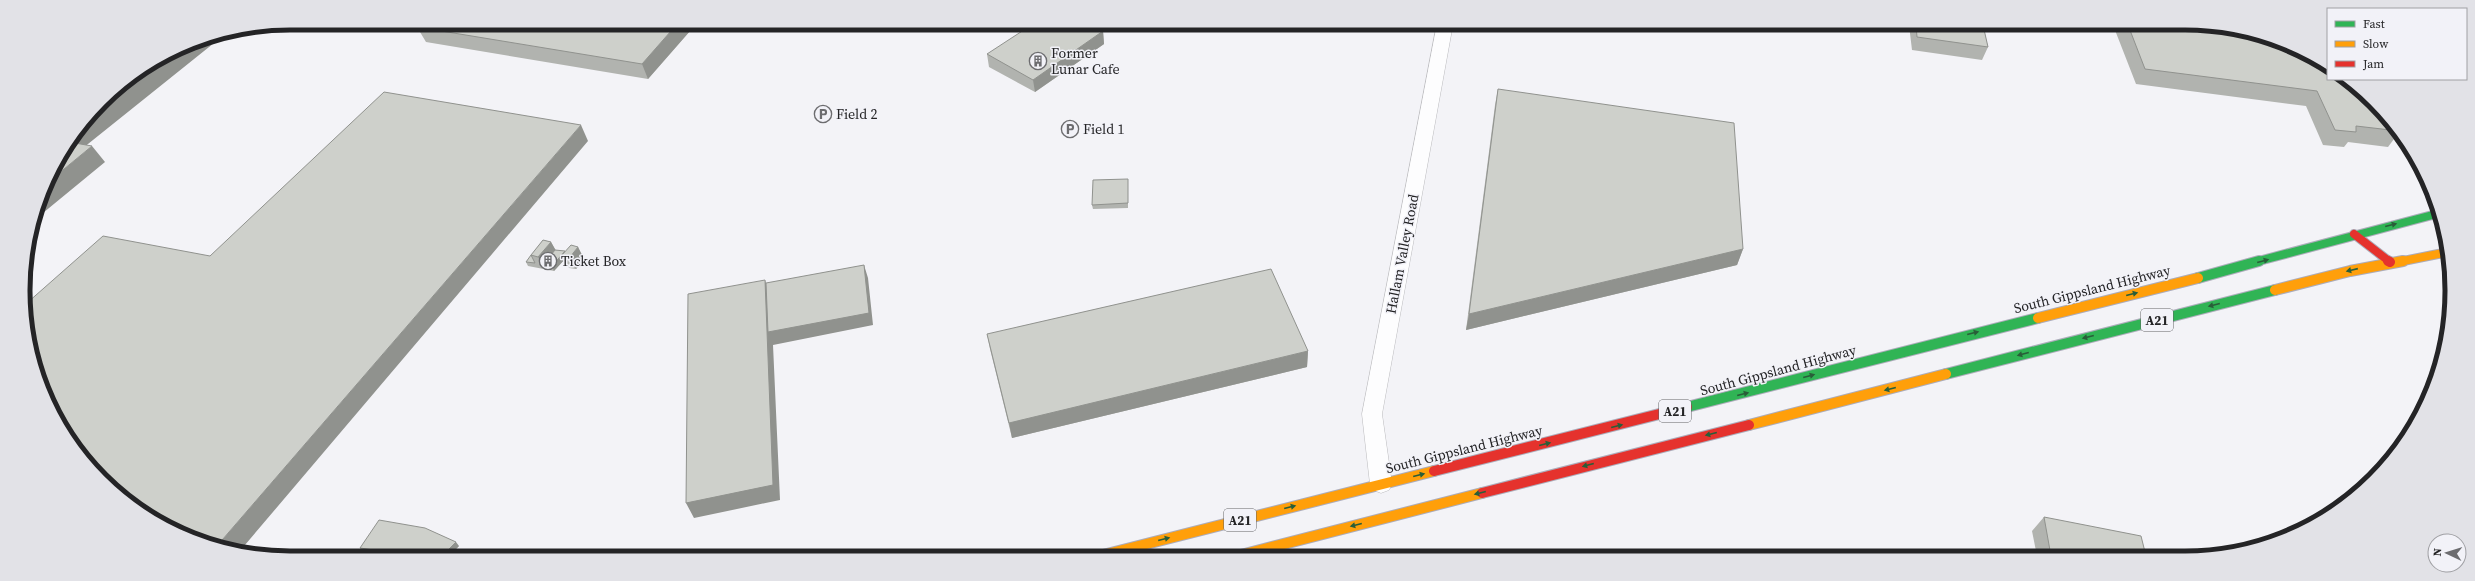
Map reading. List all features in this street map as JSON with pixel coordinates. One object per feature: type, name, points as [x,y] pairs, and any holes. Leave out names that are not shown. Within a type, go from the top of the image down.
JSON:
[{"type":"highway","name":"South Gippsland Highway","points":[[1121,551],[1384,490],[1773,389],[2039,316],[2225,271],[2354,234],[2433,215]]},
{"type":"highway","points":[[2354,234],[2390,262]]},
{"type":"highway","name":"A21","points":[[1255,551],[1392,512],[1432,506],[1790,415],[2059,341],[2390,262],[2442,253]]},
{"type":"highway","points":[[2225,271],[2252,296]]},
{"type":"highway","points":[[2039,316],[2048,327]]},
{"type":"highway","points":[[1782,403],[1790,415]]},
{"type":"street","name":"Hallam Valley Road","points":[[1384,490],[1372,414],[1444,30]]},
{"type":"building","points":[[435,30],[672,30],[642,64]]},
{"type":"building","name":"Former Lunar Cafe","points":[[1024,30],[1103,31],[1033,80],[987,54]]},
{"type":"building","points":[[1916,30],[1984,30],[1988,47],[1917,37]]},
{"type":"building","points":[[2130,30],[2184,30],[2219,32],[2252,39],[2300,57],[2327,73],[2327,80],[2337,80],[2343,84],[2369,106],[2389,130],[2356,126],[2356,132],[2335,130],[2317,91],[2145,69]]},
{"type":"building","points":[[1498,89],[1734,123],[1743,249],[1469,314]]},
{"type":"building","points":[[384,92],[581,125],[221,541],[175,524],[146,507],[106,475],[84,449],[65,421],[57,406],[44,374],[32,325],[31,300],[103,236],[210,256]]},
{"type":"building","points":[[76,143],[92,146],[57,175]]},
{"type":"building","points":[[1128,179],[1128,203],[1092,205],[1093,180]]},
{"type":"building","points":[[543,240],[551,242],[538,257],[531,255]]},
{"type":"building","points":[[571,245],[578,247],[570,257],[562,255]]},
{"type":"building","points":[[555,250],[565,251],[552,266],[543,265]]},
{"type":"building","points":[[531,255],[535,263],[526,262]]},
{"type":"building","points":[[864,265],[869,313],[768,332],[766,283]]},
{"type":"building","points":[[1271,269],[1308,351],[1009,423],[987,334]]},
{"type":"building","points":[[765,280],[773,485],[686,503],[688,294]]},
{"type":"building","points":[[2044,517],[2141,536],[2145,551],[2050,551]]},
{"type":"building","points":[[379,520],[425,528],[456,542],[447,551],[373,551],[374,550],[360,548]]},
{"type":"traffic: fast","points":[[2198,278],[2354,234],[2433,215]]},
{"type":"traffic: fast","points":[[1946,374],[2275,290]]},
{"type":"traffic: fast","points":[[1687,407],[2038,318]]},
{"type":"traffic: slow","points":[[2275,290],[2350,271],[2442,253]]},
{"type":"traffic: slow","points":[[2038,318],[2198,278]]},
{"type":"traffic: slow","points":[[1749,425],[1946,374]]},
{"type":"traffic: slow","points":[[1119,551],[1434,471]]},
{"type":"traffic: slow","points":[[1256,551],[1482,493]]},
{"type":"traffic: jam","points":[[2354,234],[2390,262]]},
{"type":"traffic: jam","points":[[1434,471],[1687,407]]},
{"type":"traffic: jam","points":[[1482,493],[1749,425]]},
{"type":"place","name":"Former Lunar Cafe","points":[[1038,61]]},
{"type":"place","name":"Field 2","points":[[823,114]]},
{"type":"place","name":"Field 1","points":[[1070,129]]},
{"type":"place","name":"Ticket Box","points":[[548,261]]}]
